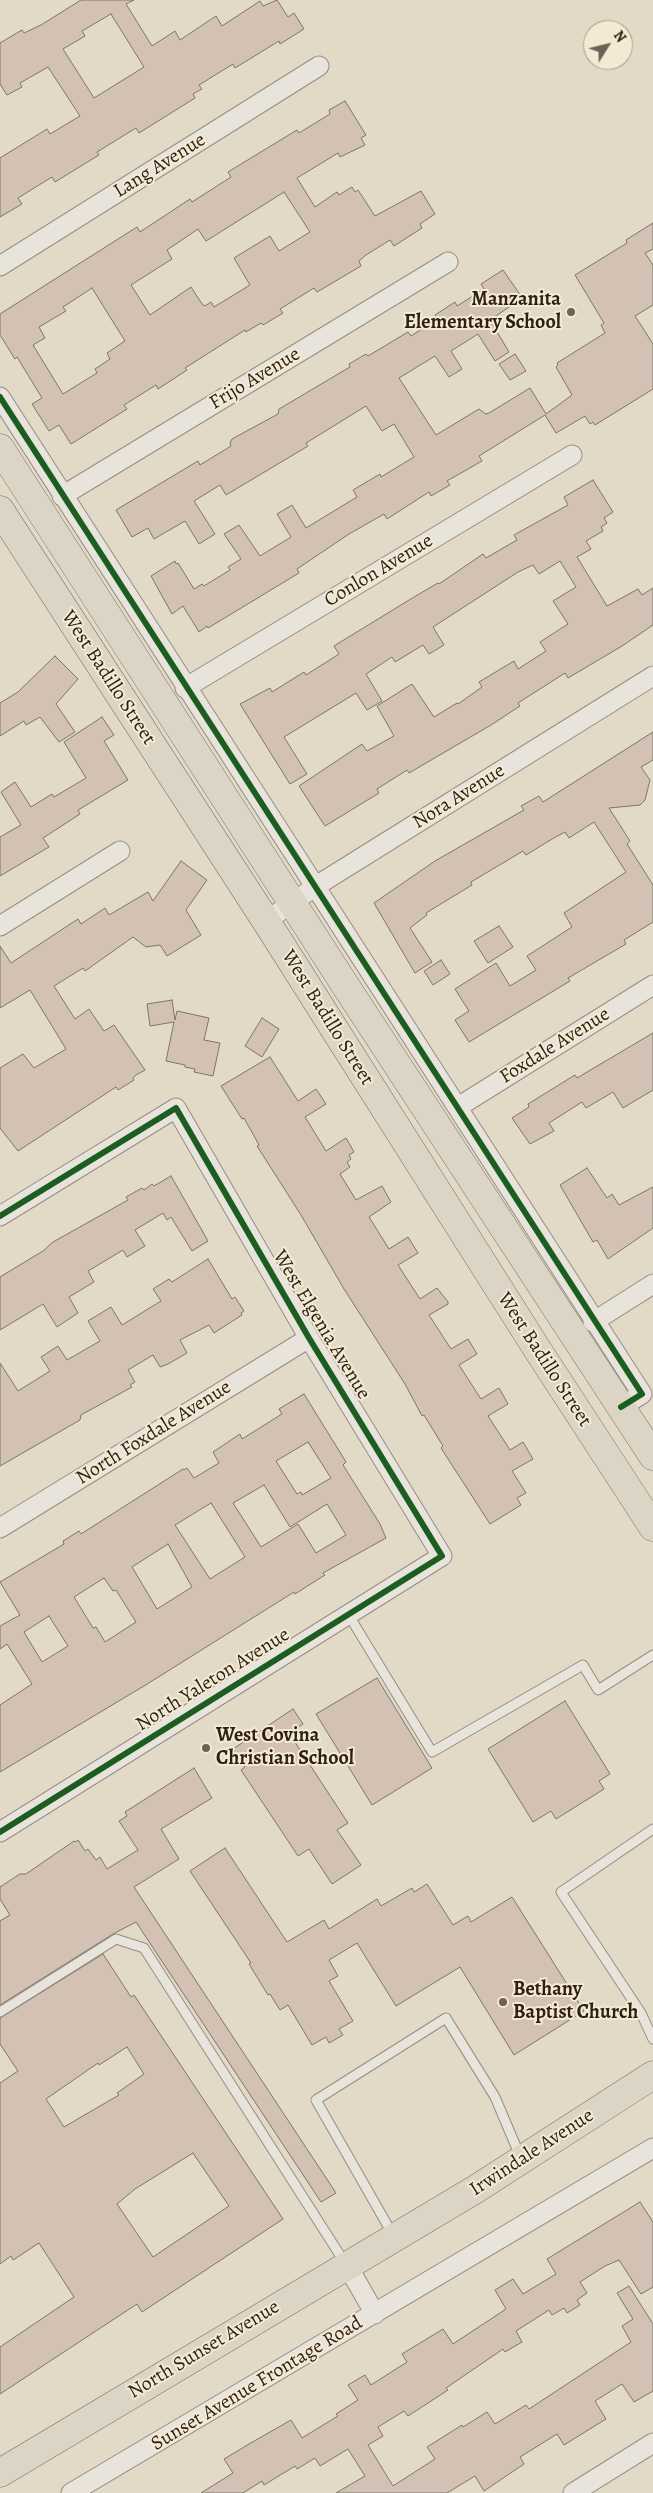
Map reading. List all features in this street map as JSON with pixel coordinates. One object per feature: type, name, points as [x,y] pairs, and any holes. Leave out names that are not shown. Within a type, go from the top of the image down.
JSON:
[{"type":"main road","name":"West Badillo Street","points":[[0,448],[292,903],[653,1456]]},
{"type":"main road","name":"West Badillo Street","points":[[0,510],[266,921],[538,1352],[653,1527]]},
{"type":"main road","name":"Irwindale Avenue","points":[[402,2234],[522,2161],[653,2075]]},
{"type":"main road","name":"North Sunset Avenue","points":[[0,2473],[402,2234]]},
{"type":"street","name":"Lang Avenue","points":[[0,266],[320,66]]},
{"type":"street","name":"Frijo Avenue","points":[[62,496],[448,262]]},
{"type":"street","points":[[0,398],[458,1107],[593,1322],[642,1394],[621,1407]]},
{"type":"street","name":"Conlon Avenue","points":[[186,688],[572,455]]},
{"type":"street","name":"Nora Avenue","points":[[266,921],[316,886],[653,676]]},
{"type":"street","points":[[0,926],[120,851]]},
{"type":"street","name":"Foxdale Avenue","points":[[458,1107],[653,985]]},
{"type":"street","name":"West Elgenia Avenue","points":[[0,1216],[176,1108],[309,1338],[442,1556]]},
{"type":"street","points":[[593,1322],[653,1284]]},
{"type":"street","name":"North Foxdale Avenue","points":[[0,1528],[309,1338]]},
{"type":"street","name":"North Yaleton Avenue","points":[[0,1832],[442,1556]]},
{"type":"street","name":"Sunset Avenue Frontage Road","points":[[71,2493],[653,2148]]},
{"type":"street","points":[[347,2265],[375,2314]]},
{"type":"street","points":[[573,2493],[653,2443]]},
{"type":"lane","points":[[348,1614],[432,1752],[583,1665],[598,1690],[653,1655]]},
{"type":"lane","points":[[653,1829],[561,1892],[641,2013],[653,2040]]},
{"type":"lane","points":[[0,2012],[116,1939],[144,1948],[347,2265]]},
{"type":"lane","points":[[402,2234],[316,2100],[446,2018],[495,2097],[522,2161]]},
{"type":"building","points":[[81,0],[134,0],[126,4],[152,46],[175,31],[180,40],[216,16],[222,26],[260,1],[263,6],[277,0],[288,17],[294,13],[304,29],[280,44],[279,41],[235,68],[233,64],[199,85],[202,89],[193,94],[195,98],[139,133],[136,128],[97,152],[99,155],[55,182],[52,177],[18,198],[22,204],[0,217],[0,158],[47,129],[50,134],[80,116],[48,67],[20,83],[22,87],[7,95],[0,84],[0,43],[22,30],[24,33],[41,25]],"holes":[[[111,14],[144,67],[94,98],[63,49],[85,36],[82,31]]]},
{"type":"building","points":[[345,101],[366,135],[361,138],[365,145],[340,157],[338,153],[297,178],[315,207],[337,192],[339,195],[352,187],[355,192],[358,190],[375,216],[421,191],[435,214],[420,224],[422,228],[394,246],[390,240],[359,261],[361,266],[317,292],[314,288],[280,309],[283,313],[263,325],[261,323],[246,332],[245,330],[185,368],[187,370],[158,389],[156,385],[124,405],[127,409],[71,444],[59,425],[49,431],[32,404],[42,398],[17,357],[15,359],[0,335],[0,314],[137,227],[140,232],[190,199],[192,202],[231,177],[228,172],[297,130],[299,133],[330,114],[329,110]],"holes":[[[284,192],[310,232],[279,251],[270,236],[234,258],[250,285],[214,307],[211,302],[205,306],[202,304],[191,287],[150,315],[131,285],[172,259],[167,250],[198,229],[206,241]],[[92,288],[125,341],[107,353],[110,359],[95,369],[97,373],[63,394],[33,345],[45,338],[39,327],[66,311],[63,307]]]},
{"type":"building","points":[[653,223],[653,249],[645,253],[653,265],[653,305],[635,316],[653,344],[653,389],[595,425],[593,422],[590,424],[585,416],[556,433],[545,415],[479,456],[482,461],[447,481],[450,485],[431,496],[429,492],[387,519],[384,514],[349,534],[297,569],[299,573],[208,628],[207,626],[199,632],[183,606],[172,614],[151,576],[175,561],[194,589],[202,584],[204,586],[230,570],[228,567],[241,559],[224,534],[239,525],[260,556],[291,537],[277,514],[292,505],[306,528],[357,497],[353,490],[380,474],[381,477],[414,457],[394,424],[382,431],[366,406],[306,443],[308,446],[226,495],[220,485],[194,501],[215,534],[199,544],[185,521],[154,539],[148,528],[132,537],[116,510],[198,461],[200,465],[231,446],[232,439],[278,414],[279,409],[350,367],[349,364],[366,354],[368,356],[408,332],[411,336],[437,319],[435,315],[455,302],[457,306],[484,289],[481,284],[503,270],[521,296],[517,299],[518,301],[490,320],[509,352],[495,361],[478,334],[451,351],[462,369],[449,377],[435,356],[399,378],[436,435],[479,409],[486,414],[489,413],[530,388],[546,414],[572,395],[556,367],[557,363],[605,333],[601,325],[604,323],[575,275],[627,243],[626,240]]},
{"type":"building","points":[[515,354],[526,371],[510,380],[499,364]]},
{"type":"building","points":[[593,480],[613,512],[604,518],[607,523],[601,527],[603,531],[586,541],[591,549],[577,557],[607,606],[638,589],[642,595],[653,588],[653,625],[568,678],[565,673],[518,703],[520,706],[491,725],[409,773],[407,770],[377,789],[379,793],[325,826],[299,786],[362,744],[367,751],[394,736],[377,706],[412,684],[434,717],[458,704],[482,687],[479,682],[514,661],[518,669],[546,651],[540,642],[568,624],[553,601],[576,587],[560,561],[539,574],[533,565],[518,572],[433,627],[444,645],[429,654],[423,645],[395,662],[392,657],[366,674],[382,701],[367,710],[356,693],[284,737],[307,774],[290,784],[240,704],[270,688],[272,692],[304,672],[306,675],[339,654],[334,646],[414,597],[439,584],[483,554],[486,558],[517,540],[514,535],[568,505],[564,497]]},
{"type":"building","points":[[55,656],[78,679],[56,704],[75,732],[59,742],[40,717],[26,725],[24,721],[0,736],[0,703],[18,692]]},
{"type":"building","points":[[102,717],[114,735],[104,741],[128,780],[78,810],[80,814],[43,838],[49,847],[0,876],[0,837],[21,825],[1,792],[15,782],[31,807],[52,794],[54,797],[86,778],[64,742]]},
{"type":"building","points":[[653,732],[653,760],[641,767],[650,780],[645,800],[640,805],[609,808],[630,841],[627,844],[653,885],[653,922],[624,940],[626,944],[568,978],[570,981],[469,1042],[455,1020],[469,1011],[455,989],[496,963],[510,986],[536,970],[527,956],[572,927],[564,913],[626,872],[594,822],[569,838],[565,832],[526,855],[523,851],[471,882],[472,885],[426,913],[427,915],[410,928],[432,962],[415,973],[374,903],[435,861],[524,810],[521,806],[539,796],[543,802]]},
{"type":"building","points":[[181,861],[207,880],[186,910],[201,935],[167,956],[160,945],[146,947],[133,937],[85,971],[83,968],[54,986],[75,1019],[89,1009],[104,1031],[114,1025],[145,1070],[136,1075],[133,1078],[134,1080],[118,1090],[116,1087],[18,1151],[0,1128],[0,1068],[23,1054],[34,1068],[66,1049],[30,990],[0,1008],[0,946],[11,963],[78,919],[81,924],[105,908],[109,915],[148,892],[153,901]]},
{"type":"building","points":[[499,926],[513,947],[488,963],[474,941]]},
{"type":"building","points":[[441,960],[450,974],[433,985],[424,971]]},
{"type":"building","points":[[172,1000],[175,1020],[177,1011],[209,1018],[204,1040],[220,1043],[213,1076],[194,1072],[195,1069],[185,1067],[185,1065],[166,1061],[174,1022],[150,1026],[147,1004]]},
{"type":"building","points":[[262,1018],[279,1029],[262,1057],[245,1046]]},
{"type":"building","points":[[653,1033],[653,1090],[623,1108],[613,1092],[586,1108],[582,1102],[549,1123],[554,1131],[530,1144],[512,1118],[529,1107],[528,1104],[575,1075],[577,1078]]},
{"type":"building","points":[[270,1057],[298,1101],[316,1089],[326,1104],[305,1117],[326,1151],[346,1138],[354,1152],[349,1155],[351,1159],[347,1162],[350,1167],[340,1174],[356,1200],[382,1186],[391,1202],[369,1217],[389,1249],[408,1237],[418,1253],[398,1265],[420,1299],[437,1288],[448,1302],[448,1304],[429,1315],[451,1349],[468,1339],[477,1354],[459,1365],[481,1399],[499,1388],[508,1404],[488,1416],[510,1450],[523,1442],[533,1459],[512,1471],[526,1493],[517,1498],[521,1505],[490,1524],[441,1448],[443,1446],[424,1415],[422,1416],[405,1384],[344,1289],[301,1215],[257,1146],[259,1145],[244,1118],[242,1119],[221,1086]]},
{"type":"building","points":[[587,1168],[607,1198],[612,1194],[619,1205],[653,1187],[653,1228],[608,1259],[597,1240],[593,1242],[560,1185]]},
{"type":"building","points":[[171,1176],[208,1241],[192,1251],[171,1217],[167,1220],[163,1213],[135,1230],[145,1246],[127,1257],[123,1250],[88,1271],[94,1282],[69,1297],[78,1313],[57,1327],[43,1304],[0,1330],[0,1277],[43,1251],[53,1242],[128,1200],[126,1197],[142,1188],[144,1190],[152,1184],[154,1186]]},
{"type":"building","points":[[208,1259],[232,1299],[235,1297],[244,1311],[241,1313],[242,1315],[214,1333],[209,1325],[180,1340],[187,1353],[168,1364],[160,1367],[153,1355],[128,1370],[135,1382],[130,1385],[132,1387],[81,1415],[80,1420],[0,1466],[0,1363],[18,1391],[50,1371],[41,1357],[58,1346],[67,1360],[100,1341],[88,1321],[111,1307],[122,1325],[161,1301],[153,1289],[169,1279],[172,1282]]},
{"type":"building","points":[[304,1394],[346,1462],[343,1465],[380,1524],[386,1538],[323,1573],[325,1575],[295,1594],[294,1592],[144,1686],[0,1772],[0,1705],[32,1684],[7,1644],[0,1649],[0,1626],[20,1615],[0,1582],[64,1544],[63,1541],[79,1531],[81,1534],[183,1469],[187,1468],[194,1478],[219,1463],[213,1452],[240,1434],[242,1439],[282,1414],[279,1409]],"holes":[[[308,1442],[331,1478],[302,1495],[301,1492],[297,1494],[276,1461]],[[264,1485],[290,1527],[327,1504],[346,1535],[316,1553],[298,1524],[261,1547],[233,1503]],[[211,1503],[245,1557],[210,1579],[175,1525]],[[168,1544],[192,1587],[157,1609],[132,1567]],[[104,1578],[113,1591],[116,1590],[136,1622],[105,1642],[96,1627],[93,1628],[74,1597]],[[49,1616],[68,1646],[42,1662],[24,1632]]]},
{"type":"building","points":[[377,1678],[432,1768],[372,1805],[316,1714]]},
{"type":"building","points":[[565,1701],[610,1774],[599,1781],[604,1789],[556,1819],[551,1811],[533,1822],[488,1749]]},
{"type":"building","points":[[293,1709],[303,1724],[289,1733],[348,1823],[337,1830],[361,1865],[332,1884],[309,1849],[298,1856],[241,1770],[245,1767],[233,1749]]},
{"type":"building","points":[[194,1768],[212,1798],[161,1829],[179,1859],[134,1887],[336,2193],[321,2202],[136,1922],[113,1934],[0,2005],[0,1921],[10,1915],[0,1899],[0,1887],[20,1874],[26,1874],[74,1841],[78,1840],[85,1851],[88,1849],[96,1860],[100,1857],[107,1869],[138,1850],[119,1821],[127,1816],[125,1812]]},
{"type":"building","points":[[225,1848],[287,1942],[324,1920],[329,1929],[377,1899],[381,1906],[412,1888],[414,1892],[427,1884],[453,1925],[468,1916],[471,1922],[512,1897],[584,2011],[514,2055],[460,1967],[396,2006],[357,1943],[329,1960],[338,1976],[329,1981],[353,2021],[339,2029],[343,2035],[329,2043],[326,2037],[312,2045],[288,2005],[280,2010],[270,1994],[268,1995],[249,1964],[251,1963],[190,1871]]},
{"type":"building","points":[[103,1954],[131,1997],[134,1995],[283,2219],[142,2312],[137,2304],[0,2394],[0,2347],[74,2297],[39,2243],[13,2260],[11,2256],[0,2264],[0,2083],[18,2071],[0,2044],[0,2018]],"holes":[[[127,2047],[144,2074],[117,2093],[119,2095],[64,2127],[46,2099],[98,2063],[99,2065]],[[193,2153],[229,2206],[153,2257],[117,2204],[135,2189]]]},
{"type":"building","points":[[640,2202],[653,2222],[653,2287],[641,2294],[619,2260],[605,2266],[580,2282],[587,2293],[577,2300],[580,2305],[567,2313],[564,2308],[552,2315],[549,2310],[516,2331],[522,2342],[505,2352],[503,2349],[446,2388],[448,2390],[408,2416],[404,2411],[378,2427],[383,2436],[368,2445],[393,2486],[435,2459],[427,2447],[462,2425],[463,2427],[487,2412],[495,2424],[526,2405],[529,2409],[631,2342],[622,2326],[633,2319],[617,2293],[629,2286],[653,2324],[653,2391],[634,2402],[622,2384],[595,2401],[606,2419],[564,2445],[557,2434],[520,2457],[524,2464],[484,2491],[475,2476],[447,2493],[336,2493],[365,2476],[348,2449],[320,2466],[315,2458],[297,2469],[295,2466],[264,2485],[262,2481],[243,2493],[201,2493],[233,2473],[224,2459],[291,2420],[302,2438],[338,2416],[336,2414],[358,2400],[348,2385],[365,2375],[371,2385],[407,2362],[402,2354],[443,2329],[453,2344],[506,2309],[495,2290],[513,2279],[523,2294],[556,2274],[547,2259]]},
{"type":"cycle path","points":[[0,397],[642,1394],[621,1407]]},
{"type":"cycle path","points":[[0,1216],[176,1108],[309,1338],[442,1556],[0,1832]]},
{"type":"place","name":"Manzanita Elementary School","points":[[571,312]]},
{"type":"place","name":"West Covina Christian School","points":[[206,1748]]},
{"type":"place","name":"Bethany Baptist Church","points":[[503,2002]]}]
